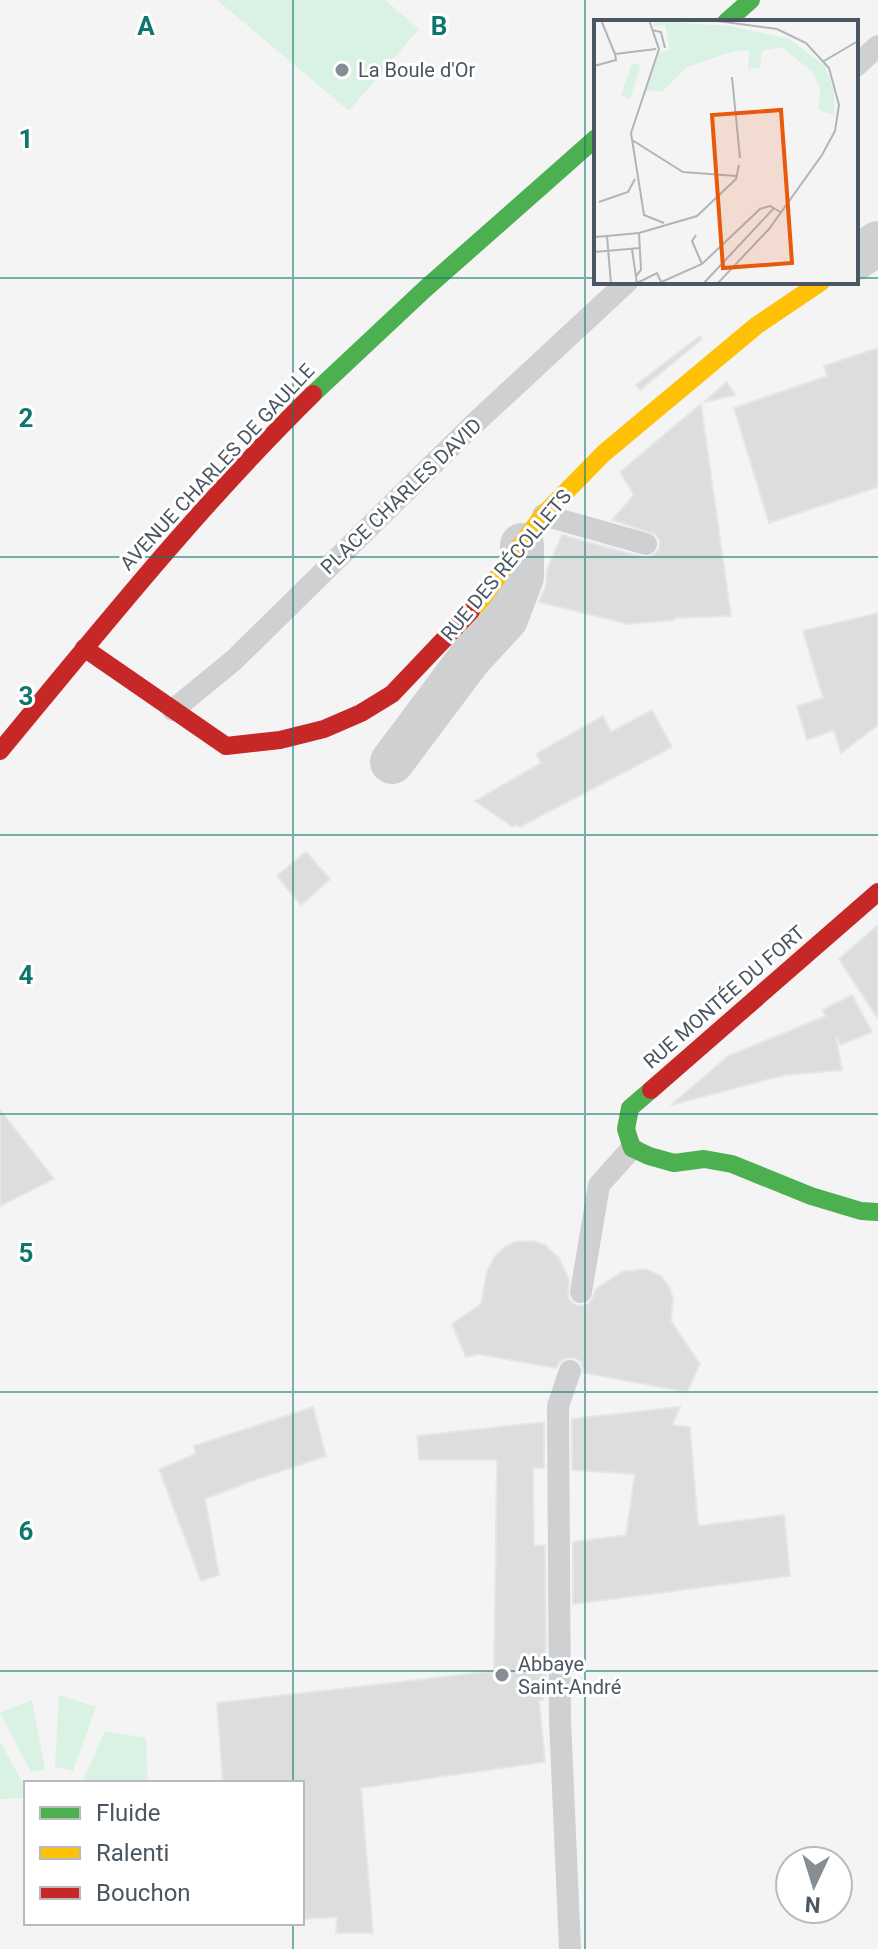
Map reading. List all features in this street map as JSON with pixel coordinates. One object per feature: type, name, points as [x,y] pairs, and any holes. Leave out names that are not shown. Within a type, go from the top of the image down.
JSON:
[{"type":"street","points":[[728,20],[751,0]]},
{"type":"street","name":"AVENUE CHARLES DE GAULLE","points":[[0,751],[195,519],[324,382],[594,140]]},
{"type":"street","points":[[858,257],[878,243]]},
{"type":"street","name":"RUE DES RÉCOLLETS","points":[[84,648],[226,746],[280,740],[324,729],[361,713],[392,694],[480,601],[532,530],[604,453],[756,326],[818,284]]},
{"type":"street","points":[[392,762],[469,659],[506,619],[522,577],[532,530]]},
{"type":"street","name":"RUE MONTÉE DU FORT","points":[[632,1148],[626,1129],[630,1108],[878,892]]},
{"type":"street","points":[[632,1148],[674,1163],[704,1159],[732,1164],[811,1196],[861,1211],[878,1212]]},
{"type":"lane","points":[[858,64],[878,46]]},
{"type":"lane","name":"PLACE CHARLES DAVID","points":[[173,710],[234,660],[475,423],[625,284]]},
{"type":"lane","points":[[532,530],[646,544]]},
{"type":"lane","points":[[581,1292],[599,1185],[632,1148]]},
{"type":"lane","points":[[570,1371],[558,1406],[560,1720],[570,1949]]},
{"type":"green space","name":"La Boule d'Or","points":[[217,0],[385,0],[419,29],[349,111]]},
{"type":"green space","points":[[59,1695],[96,1707],[73,1771],[55,1767]]},
{"type":"green space","points":[[32,1700],[45,1769],[31,1772],[0,1713]]},
{"type":"green space","points":[[105,1731],[146,1738],[148,1781],[83,1781]]},
{"type":"green space","points":[[0,1741],[24,1785],[24,1798],[0,1799]]},
{"type":"building","points":[[700,336],[702,339],[640,390],[636,385]]},
{"type":"building","points":[[878,348],[878,487],[769,523],[734,408],[827,376],[824,366]]},
{"type":"building","points":[[727,382],[735,395],[704,402]]},
{"type":"building","points":[[701,404],[731,616],[628,624],[539,602],[546,585],[547,570],[562,535],[642,557],[656,553],[660,541],[655,534],[612,520],[634,495],[620,472]]},
{"type":"building","points":[[878,613],[878,725],[841,753],[834,730],[807,740],[797,706],[823,698],[803,631]]},
{"type":"building","points":[[652,710],[672,747],[520,827],[513,827],[475,801],[541,763],[536,754],[603,716],[611,732]]},
{"type":"building","points":[[306,852],[330,879],[301,905],[277,876]]},
{"type":"building","points":[[878,925],[878,1019],[839,959]]},
{"type":"building","points":[[852,995],[872,1032],[841,1045],[836,1036],[842,1070],[785,1075],[671,1105],[728,1056],[826,1016],[822,1010]]},
{"type":"building","points":[[0,1110],[54,1179],[0,1206]]},
{"type":"building","points":[[533,1241],[545,1245],[559,1258],[569,1280],[568,1298],[578,1306],[591,1301],[596,1289],[622,1272],[646,1269],[661,1276],[673,1298],[671,1321],[700,1364],[687,1392],[584,1373],[581,1362],[574,1358],[561,1360],[556,1368],[478,1354],[466,1357],[452,1324],[481,1304],[487,1271],[495,1256],[515,1242]]},
{"type":"building","points":[[313,1407],[326,1456],[205,1499],[219,1575],[201,1581],[159,1469],[196,1454],[194,1446]]},
{"type":"building","points":[[680,1407],[672,1425],[690,1427],[698,1526],[784,1515],[790,1576],[573,1604],[573,1542],[626,1535],[635,1474],[572,1470],[572,1419]]},
{"type":"building","name":"Abbaye Saint-André","points":[[544,1422],[544,1468],[533,1468],[534,1546],[545,1545],[546,1686],[543,1686],[543,1700],[539,1700],[545,1762],[361,1788],[373,1933],[336,1933],[337,1917],[304,1919],[304,1781],[223,1781],[217,1703],[494,1671],[497,1460],[419,1460],[417,1436]]},
{"type":"traffic: fast","points":[[728,20],[751,0]]},
{"type":"traffic: fast","points":[[313,394],[425,289],[594,140]]},
{"type":"traffic: fast","points":[[651,1090],[630,1108],[626,1129],[632,1148],[674,1163],[704,1159],[732,1164],[811,1196],[861,1211],[878,1212]]},
{"type":"traffic: slow","points":[[471,611],[543,515],[604,453],[756,326],[818,284]]},
{"type":"traffic: jam","points":[[0,751],[191,524],[313,394]]},
{"type":"traffic: jam","points":[[84,648],[226,746],[280,740],[324,729],[361,713],[392,694],[471,611]]},
{"type":"traffic: jam","points":[[651,1090],[878,892]]},
{"type":"place","name":"La Boule d'Or","points":[[342,70]]},
{"type":"place","name":"Abbaye Saint-André","points":[[502,1675]]}]
